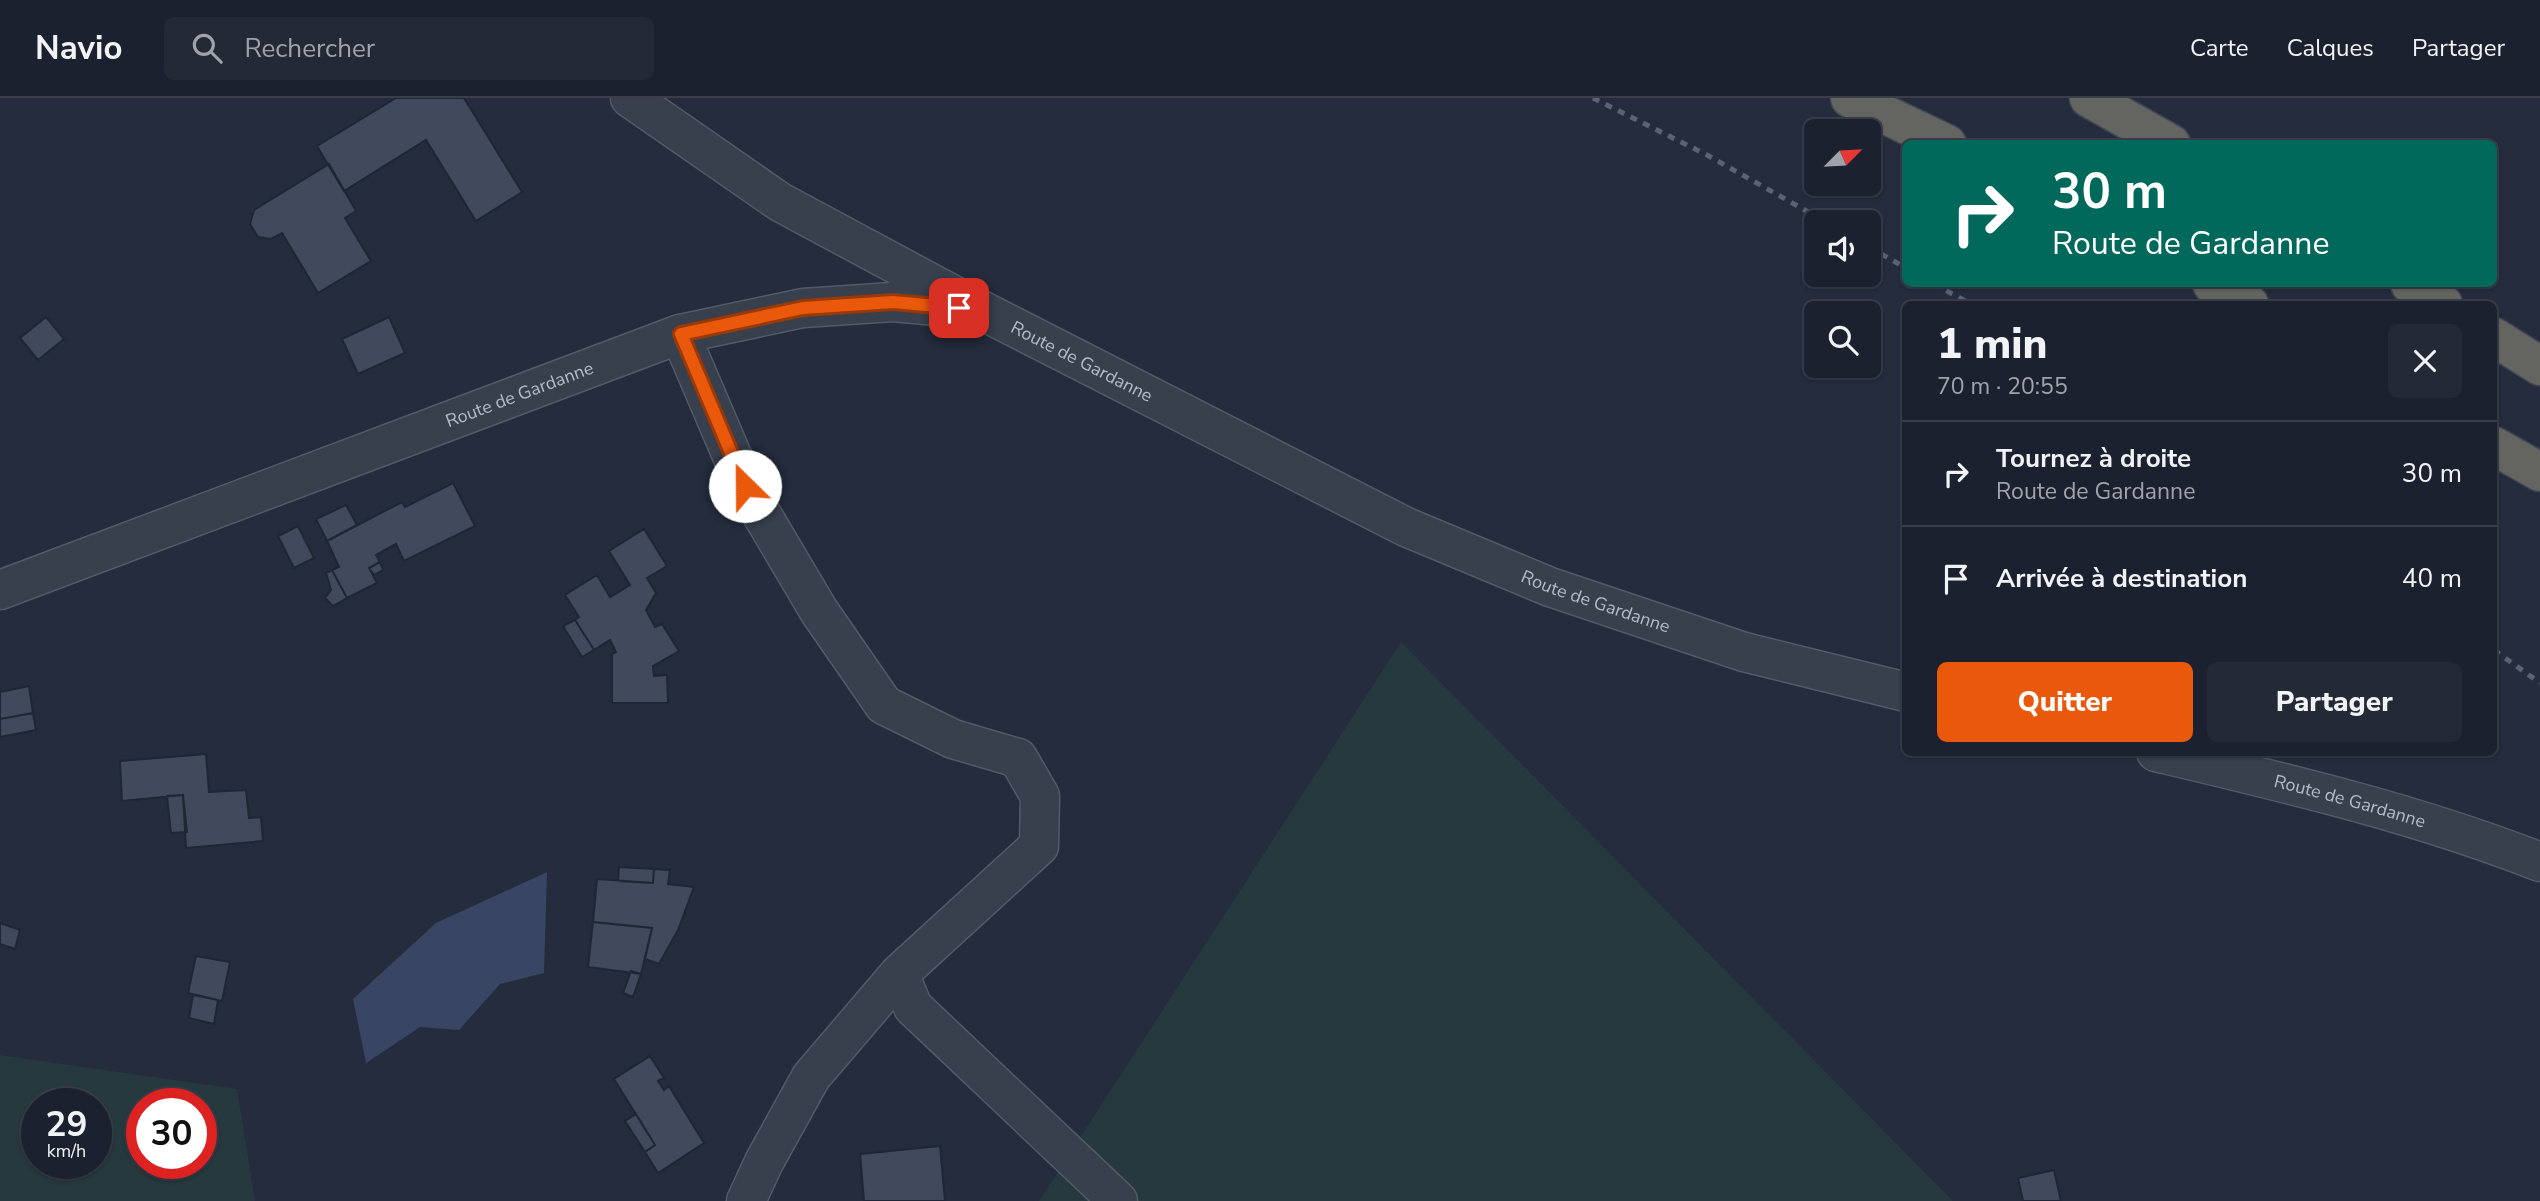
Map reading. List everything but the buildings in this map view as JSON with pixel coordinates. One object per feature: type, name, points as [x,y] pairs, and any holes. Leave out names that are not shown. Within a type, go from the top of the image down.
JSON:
[{"type":"highway","points":[[1850,98],[1939,140]]},
{"type":"highway","points":[[2089,98],[2164,140]]},
{"type":"highway","points":[[2218,287],[2243,301]]},
{"type":"highway","points":[[2415,287],[2438,301]]},
{"type":"highway","points":[[2497,339],[2540,366]]},
{"type":"highway","points":[[2497,448],[2540,472]]},
{"type":"street","points":[[630,98],[780,202],[981,310]]},
{"type":"street","name":"Route de Gardanne","points":[[0,590],[681,334],[803,308],[893,302],[981,310],[1406,527],[1538,582],[1744,652],[1902,691]]},
{"type":"street","points":[[681,334],[745,486],[820,611],[884,705],[953,739],[1018,758],[1040,796],[1039,846],[898,975],[811,1076],[746,1201]]},
{"type":"street","name":"Route de Gardanne","points":[[2173,756],[2345,797],[2485,840],[2540,862]]},
{"type":"street","points":[[898,975],[913,1007],[1118,1201]]},
{"type":"green space","points":[[1401,642],[1953,1201],[1039,1201]]},
{"type":"green space","points":[[0,1055],[237,1089],[255,1201],[0,1201]]},
{"type":"water","points":[[547,872],[544,973],[500,984],[459,1030],[420,1027],[366,1063],[353,999],[436,923]]},
{"type":"railway","points":[[1593,98],[1707,155],[1805,210]]},
{"type":"railway","points":[[1881,254],[1902,266]]},
{"type":"railway","points":[[1940,287],[1965,301]]},
{"type":"railway","points":[[2497,652],[2540,683]]},
{"type":"route","points":[[745,486],[681,334],[803,308],[893,302],[959,308]]}]
